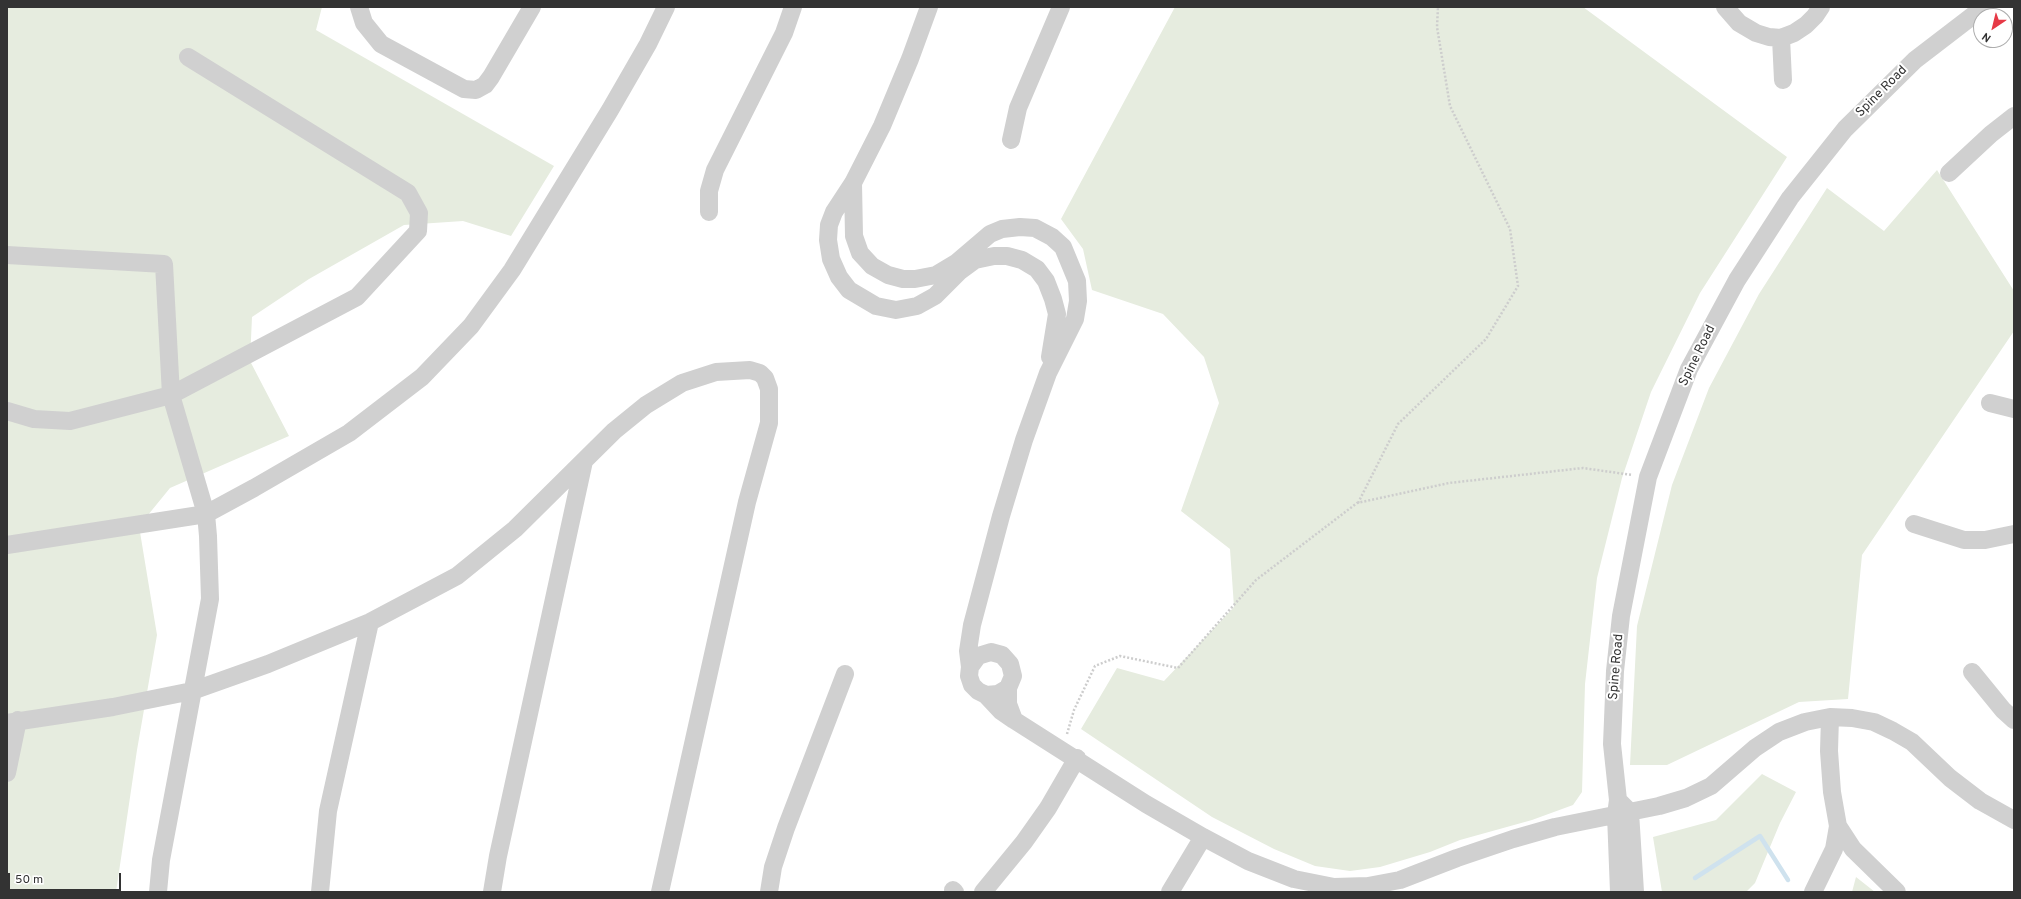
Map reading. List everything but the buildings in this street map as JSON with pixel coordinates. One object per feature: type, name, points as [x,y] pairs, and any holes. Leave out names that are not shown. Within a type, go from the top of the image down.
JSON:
[{"type":"street","points":[[359,7],[364,23],[381,44],[464,89],[476,90],[486,85],[492,77],[532,7]]},
{"type":"street","points":[[7,544],[206,514],[349,433],[422,377],[471,326],[512,270],[571,176],[644,50],[666,7]]},
{"type":"street","points":[[709,212],[709,191],[715,170],[784,33],[793,7]]},
{"type":"street","points":[[929,7],[910,59],[882,126],[853,183],[834,212],[829,226],[828,240],[831,259],[839,277],[848,290],[876,306],[896,310],[917,306],[935,296],[960,271],[975,260],[994,256],[1007,256],[1022,260],[1037,269],[1046,281],[1057,314],[1048,373]]},
{"type":"street","points":[[1011,140],[1018,108],[1061,7]]},
{"type":"street","points":[[1725,7],[1739,23],[1756,33],[1769,37],[1781,38],[1794,33],[1806,25],[1821,7]]},
{"type":"street","name":"Spine Road","points":[[1635,892],[1612,744],[1615,671],[1621,616],[1648,477],[1689,369],[1737,280],[1790,198],[1845,129],[1915,60],[1984,7]]},
{"type":"street","points":[[1781,38],[1783,80]]},
{"type":"street","points":[[7,411],[34,419],[70,421],[171,395],[357,297],[418,231],[419,213],[408,193],[188,56]]},
{"type":"street","points":[[1949,173],[1991,134],[2014,116]]},
{"type":"street","points":[[853,183],[854,236],[860,253],[872,266],[888,275],[903,279],[936,275],[956,262],[990,234],[1002,229],[1035,228],[1052,237],[1064,247],[1078,281],[1078,301],[1075,319],[1048,373],[1024,440],[1001,516],[972,625],[968,651],[970,667],[969,676],[972,685],[978,691],[986,695],[1001,711],[1014,720],[1069,753],[1146,804],[1203,837],[1248,861],[1294,880],[1333,890],[1368,886],[1400,880],[1457,858],[1513,839],[1621,809],[1686,798],[1711,786],[1755,748],[1778,732],[1805,722],[1830,717],[1852,718],[1874,722],[1893,731],[1912,742],[1950,778],[1968,792],[2014,820]]},
{"type":"street","points":[[7,255],[164,264],[171,395],[206,514],[210,599],[161,860],[158,892]]},
{"type":"street","points":[[7,773],[12,721],[113,707],[192,691],[268,664],[370,622],[457,576],[515,529],[614,431],[646,405],[682,383],[716,372],[750,370],[760,373],[769,388],[769,423],[746,510],[660,892]]},
{"type":"street","points":[[1990,403],[2014,408]]},
{"type":"street","points":[[492,892],[500,848],[584,461]]},
{"type":"street","points":[[1914,524],[1964,540],[1985,540],[2014,534]]},
{"type":"street","points":[[320,892],[328,811],[370,622]]},
{"type":"street","points":[[972,625],[991,652]]},
{"type":"street","points":[[970,667],[978,656],[991,652],[1002,655],[1010,664],[1013,676],[1008,688],[1008,704],[1014,720]]},
{"type":"street","points":[[1972,672],[2002,710],[2014,720]]},
{"type":"street","points":[[769,892],[774,867],[786,828],[845,674]]},
{"type":"street","points":[[986,695],[998,694],[1008,688]]},
{"type":"street","points":[[1813,892],[1834,849],[1838,826],[1832,792],[1829,751],[1830,717]]},
{"type":"street","points":[[983,892],[1024,842],[1048,808],[1069,753]]},
{"type":"street","name":"Spine Road","points":[[1619,892],[1621,809]]},
{"type":"street","points":[[1838,826],[1853,849],[1897,892]]},
{"type":"street","points":[[1170,892],[1203,837]]},
{"type":"path","points":[[1357,503],[1398,424],[1486,339],[1518,286],[1510,229],[1450,106],[1436,27],[1438,7]]},
{"type":"path","points":[[1069,753],[1074,710],[1095,666],[1120,656],[1178,668],[1256,580],[1357,503],[1449,483],[1583,468],[1648,477]]},
{"type":"shaded area","points":[[7,7],[322,7],[316,30],[554,166],[511,236],[463,221],[404,225],[309,279],[252,317],[250,361],[289,436],[170,488],[139,526],[157,635],[137,750],[116,892],[7,892]]},
{"type":"shaded area","points":[[1175,7],[1583,7],[1787,157],[1700,293],[1651,392],[1622,478],[1597,578],[1585,684],[1582,792],[1573,805],[1532,820],[1460,840],[1430,852],[1380,867],[1350,871],[1315,866],[1274,849],[1212,817],[1081,729],[1117,668],[1164,681],[1234,607],[1230,549],[1181,511],[1219,403],[1204,357],[1163,314],[1092,290],[1083,249],[1061,219]]},
{"type":"shaded area","points":[[1937,170],[2014,291],[2014,331],[1862,555],[1848,699],[1799,702],[1667,765],[1630,765],[1637,626],[1672,485],[1709,388],[1759,294],[1827,188],[1884,231]]},
{"type":"shaded area","points":[[1762,774],[1796,792],[1780,823],[1755,883],[1746,892],[1662,892],[1653,837],[1716,820]]},
{"type":"shaded area","points":[[1856,877],[1875,892],[1852,892]]},
{"type":"waterway","points":[[1695,878],[1760,836],[1788,880]]}]
